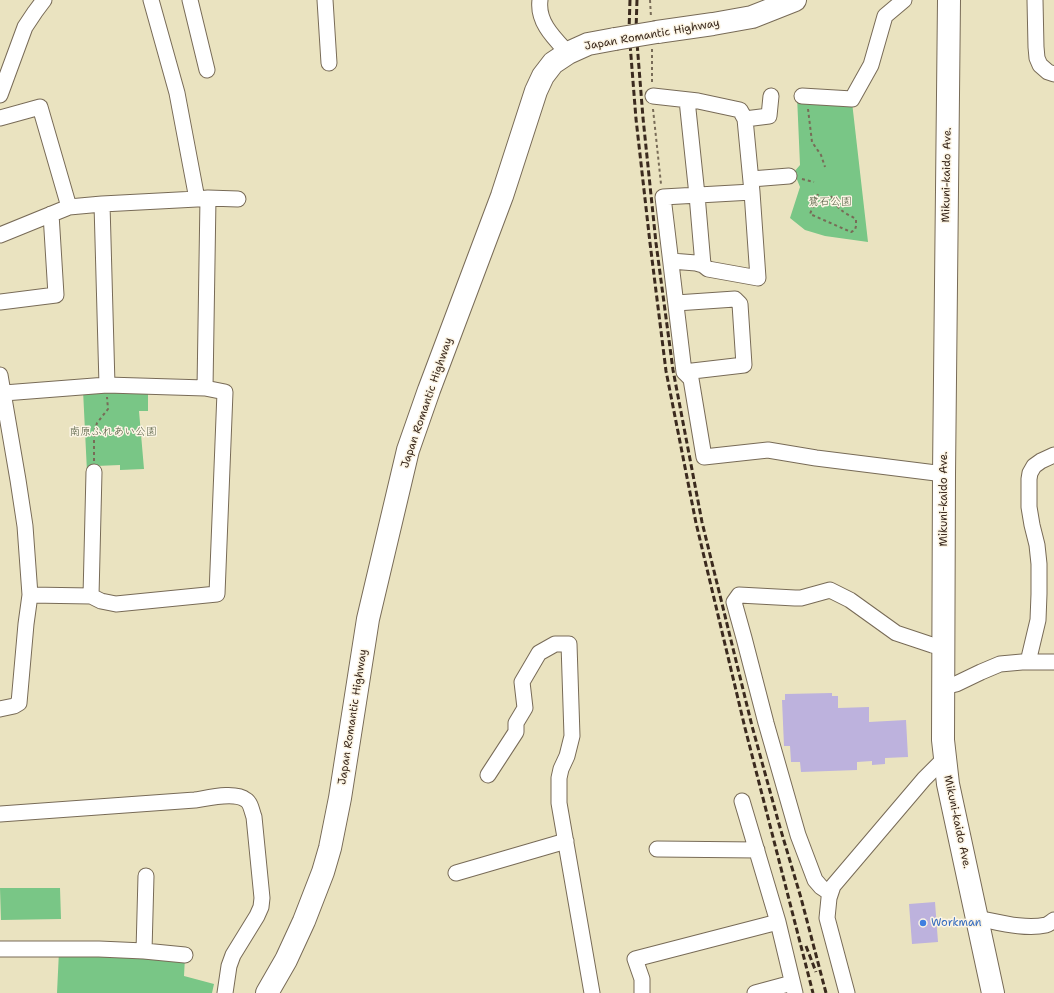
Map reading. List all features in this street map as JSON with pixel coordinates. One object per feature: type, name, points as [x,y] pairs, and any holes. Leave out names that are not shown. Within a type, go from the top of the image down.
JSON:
[{"type":"highway","name":"Japan Romantic Highway","points":[[267,993],[286,960],[304,921],[323,872],[330,848],[340,798],[368,619],[408,450],[502,196],[536,91],[543,76],[553,63],[568,52],[588,44],[752,17],[795,0]]},
{"type":"highway","name":"Mikuni-kaido Ave.","points":[[949,0],[943,740],[948,784],[993,993]]},
{"type":"street","points":[[0,95],[25,27],[44,0]]},
{"type":"street","points":[[150,0],[177,93],[202,199],[205,388]]},
{"type":"street","points":[[190,0],[207,70]]},
{"type":"street","points":[[325,0],[329,63]]},
{"type":"street","points":[[540,0],[539,4],[542,21],[550,34],[568,52]]},
{"type":"street","points":[[804,96],[852,99],[871,65],[885,16],[904,0]]},
{"type":"street","points":[[1035,0],[1037,58],[1040,65],[1048,72],[1054,74]]},
{"type":"street","points":[[653,96],[698,101],[740,110],[746,119],[758,278],[708,269],[703,265],[696,263],[670,261]]},
{"type":"street","points":[[746,119],[769,116],[771,96]]},
{"type":"street","points":[[687,100],[703,265]]},
{"type":"street","points":[[0,118],[40,107],[69,207]]},
{"type":"street","points":[[789,176],[752,186],[697,195],[663,197],[684,372],[691,379],[704,457],[768,450],[816,458],[944,474]]},
{"type":"street","points":[[0,235],[69,207],[202,199],[238,199]]},
{"type":"street","points":[[102,204],[107,385]]},
{"type":"street","points":[[0,302],[56,295],[51,214]]},
{"type":"street","points":[[676,303],[735,299],[740,304],[744,365],[684,372]]},
{"type":"street","points":[[0,375],[25,526],[30,595],[19,703],[14,706],[0,709]]},
{"type":"street","points":[[4,392],[107,385],[205,388],[225,392],[217,594],[116,604],[101,601],[91,596],[30,595]]},
{"type":"street","points":[[1028,662],[1038,620],[1040,594],[1037,545],[1029,507],[1029,479],[1034,466],[1054,455]]},
{"type":"street","points":[[91,596],[94,472]]},
{"type":"street","points":[[830,893],[821,887],[815,880],[798,835],[734,602],[739,595],[801,598],[830,590],[850,600],[896,632],[932,645],[943,647]]},
{"type":"street","points":[[488,775],[516,732],[516,723],[525,708],[522,682],[539,653],[556,644],[569,644],[572,736],[559,778],[559,803],[592,993]]},
{"type":"street","points":[[943,687],[956,684],[1000,664],[1054,662]]},
{"type":"street","points":[[847,993],[827,918],[832,886],[924,779],[944,759]]},
{"type":"street","points":[[0,814],[195,800],[220,796],[236,796],[247,800],[254,817],[262,898],[261,907],[233,955],[229,966],[224,993]]},
{"type":"street","points":[[742,801],[778,922],[794,988],[755,993]]},
{"type":"street","points":[[456,873],[566,841]]},
{"type":"street","points":[[657,848],[757,850]]},
{"type":"street","points":[[144,951],[146,876]]},
{"type":"street","points":[[977,918],[1022,926],[1048,925],[1054,920]]},
{"type":"street","points":[[642,993],[642,979],[635,959],[778,922]]},
{"type":"street","points":[[0,949],[144,951],[185,955]]},
{"type":"path","points":[[804,96],[812,142],[821,155],[825,167]]},
{"type":"path","points":[[818,194],[810,214],[851,232],[855,230],[856,219],[840,210],[836,206],[832,196]]},
{"type":"path","points":[[94,472],[94,433],[97,424],[108,409],[107,385]]},
{"type":"green space","name":"鷺石公園","points":[[797,96],[852,102],[868,242],[825,236],[805,230],[790,218],[800,187],[794,172],[800,165]]},
{"type":"green space","name":"南原ふれあい公園","points":[[148,388],[148,411],[139,411],[144,469],[120,470],[120,465],[96,466],[87,472],[83,390]]},
{"type":"green space","points":[[0,888],[60,888],[61,919],[1,920]]},
{"type":"green space","points":[[59,951],[185,957],[184,976],[214,984],[212,993],[57,993]]},
{"type":"building","points":[[832,693],[832,696],[838,696],[838,708],[869,707],[869,722],[906,720],[908,757],[885,758],[885,764],[872,765],[872,761],[857,762],[857,770],[801,772],[800,762],[791,762],[790,746],[784,746],[782,700],[785,700],[785,694]]},
{"type":"building","name":"Workman","points":[[935,902],[938,942],[912,944],[909,904]]},
{"type":"railway","points":[[630,0],[629,31],[636,119],[666,371],[696,523],[745,728],[813,993]]},
{"type":"railway","points":[[637,0],[636,30],[643,118],[656,243],[673,370],[702,522],[752,726],[801,898],[826,993]]},
{"type":"railway","points":[[806,946],[816,972]]},
{"type":"place","name":"Workman","points":[[923,923]]}]
